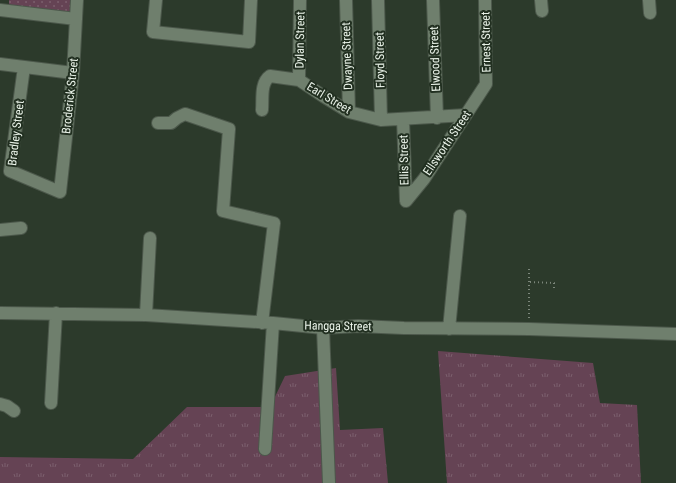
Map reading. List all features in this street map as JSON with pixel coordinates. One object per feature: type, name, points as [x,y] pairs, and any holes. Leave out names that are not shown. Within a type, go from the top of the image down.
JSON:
[{"type":"street","name":"Broderick Street","points":[[60,192],[73,73],[77,0]]},
{"type":"street","points":[[156,0],[153,32],[249,42],[251,0]]},
{"type":"street","name":"Dylan Street","points":[[299,80],[300,0]]},
{"type":"street","name":"Dwayne Street","points":[[346,0],[349,112]]},
{"type":"street","name":"Floyd Street","points":[[378,0],[381,120]]},
{"type":"street","name":"Elwood Street","points":[[433,0],[437,118]]},
{"type":"street","name":"Ernest Street","points":[[485,0],[486,84]]},
{"type":"street","points":[[649,0],[650,13]]},
{"type":"street","points":[[3,6],[76,19]]},
{"type":"street","points":[[0,64],[73,73]]},
{"type":"street","name":"Bradley Street","points":[[24,67],[10,170],[60,192]]},
{"type":"street","name":"Earl Street","points":[[262,110],[264,84],[266,79],[270,76],[299,80],[349,112],[381,120],[466,116]]},
{"type":"street","name":"Ellsworth Street","points":[[406,201],[424,179],[486,84]]},
{"type":"street","points":[[158,122],[171,123],[185,114],[229,129],[223,211],[274,223],[267,323],[265,449]]},
{"type":"street","name":"Ellis Street","points":[[403,119],[406,201]]},
{"type":"street","points":[[449,329],[460,216]]},
{"type":"street","points":[[0,230],[21,228]]},
{"type":"street","points":[[146,315],[150,238]]},
{"type":"street","name":"Hangga Street","points":[[0,313],[146,315],[323,328],[358,326],[449,329],[529,329],[676,334]]},
{"type":"street","points":[[51,403],[56,313]]},
{"type":"street","points":[[323,328],[329,483]]},
{"type":"street","points":[[0,404],[7,406],[14,411]]},
{"type":"path","points":[[529,268],[529,329]]},
{"type":"path","points":[[530,282],[554,283],[554,291]]},
{"type":"green space","points":[[9,0],[73,0],[72,14],[9,5]]},
{"type":"green space","points":[[438,351],[593,363],[600,403],[637,405],[641,483],[447,483]]},
{"type":"green space","points":[[336,368],[340,430],[383,428],[388,483],[0,483],[0,457],[133,459],[187,407],[270,407],[285,376]]}]
